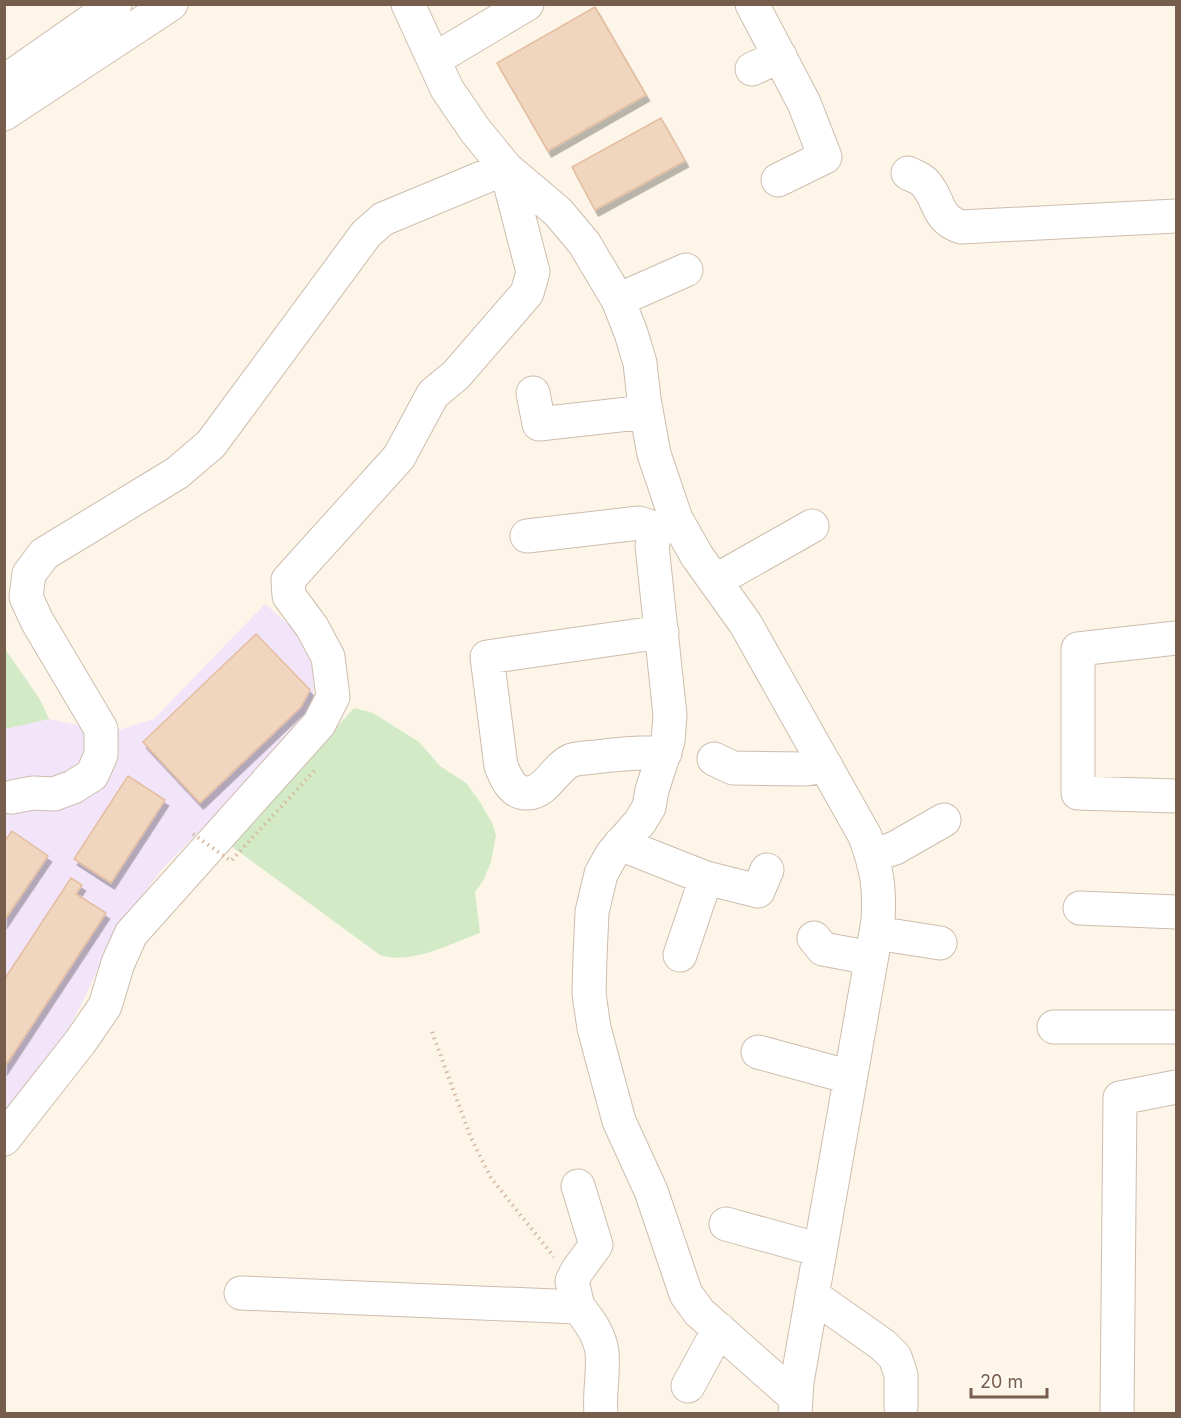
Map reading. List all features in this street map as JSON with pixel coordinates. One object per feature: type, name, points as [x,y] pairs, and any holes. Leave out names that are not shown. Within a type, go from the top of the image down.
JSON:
[{"type":"street","points":[[4,77],[8,79],[115,4]]},
{"type":"street","points":[[4,114],[171,4]]},
{"type":"street","points":[[408,4],[421,36],[459,108],[506,168],[558,212],[584,243],[618,300],[640,363],[666,524],[697,556],[745,623],[865,836],[876,867],[879,893],[874,946],[796,1382],[795,1406]]},
{"type":"street","points":[[435,59],[527,4]]},
{"type":"street","points":[[752,4],[766,62],[804,103],[825,157],[778,180]]},
{"type":"street","points":[[12,797],[33,793],[54,794],[73,787],[92,775],[101,755],[101,729],[37,621],[26,597],[29,574],[44,554],[177,473],[211,444],[366,234],[383,219],[506,168]]},
{"type":"street","points":[[4,1139],[81,1041],[105,1006],[118,963],[131,934],[319,724],[333,697],[328,657],[312,627],[289,596],[288,580],[399,457],[433,394],[456,375],[527,293],[533,272],[506,168]]},
{"type":"street","points":[[908,173],[924,182],[943,216],[951,223],[961,227],[1176,216]]},
{"type":"street","points":[[618,300],[686,270]]},
{"type":"street","points":[[533,393],[539,424],[646,411]]},
{"type":"street","points":[[527,536],[639,523],[666,524]]},
{"type":"street","points":[[666,524],[652,546],[670,715],[668,741],[652,790],[649,807],[640,822],[612,854],[602,874],[592,912],[589,994],[594,1028],[619,1121],[651,1191],[686,1294],[699,1312],[719,1329],[795,1406]]},
{"type":"street","points":[[715,581],[812,526]]},
{"type":"street","points":[[662,632],[487,657],[501,766],[508,782],[518,791],[530,793],[544,785],[560,767],[573,760],[634,752],[664,753]]},
{"type":"street","points":[[1176,638],[1078,649],[1078,793],[1176,796]]},
{"type":"street","points":[[714,759],[733,768],[806,769],[826,766]]},
{"type":"street","points":[[872,856],[895,848],[945,820]]},
{"type":"street","points":[[620,844],[706,878],[758,891],[767,870]]},
{"type":"street","points":[[680,955],[706,878]]},
{"type":"street","points":[[1080,908],[1176,912]]},
{"type":"street","points":[[814,938],[822,949],[940,943]]},
{"type":"street","points":[[1053,1027],[1176,1027]]},
{"type":"street","points":[[758,1052],[850,1077]]},
{"type":"street","points":[[1117,1413],[1120,1098],[1176,1087]]},
{"type":"street","points":[[578,1185],[596,1245],[577,1271],[575,1294],[592,1325],[602,1351],[601,1413]]},
{"type":"street","points":[[726,1224],[820,1250]]},
{"type":"street","points":[[241,1293],[575,1294]]},
{"type":"street","points":[[812,1295],[883,1345],[896,1357],[901,1375],[901,1407]]},
{"type":"street","points":[[688,1386],[719,1329]]},
{"type":"path","points":[[193,834],[231,861],[316,769]]},
{"type":"path","points":[[432,1032],[471,1138],[491,1178],[536,1233],[575,1294]]},
{"type":"shaded area","points":[[265,604],[293,629],[303,642],[311,662],[314,685],[312,703],[304,716],[238,792],[162,869],[133,908],[110,943],[57,1050],[5,1124],[5,649],[39,698],[49,719],[112,732],[154,719]]},
{"type":"green space","points":[[5,649],[39,698],[49,719],[5,729]]},
{"type":"green space","points":[[354,708],[373,713],[419,742],[440,766],[466,783],[492,823],[496,835],[491,862],[483,881],[475,892],[480,933],[418,955],[392,957],[380,955],[231,846]]},
{"type":"building","points":[[595,7],[646,95],[548,151],[497,63]]},
{"type":"building","points":[[661,118],[685,161],[595,210],[572,167]]},
{"type":"building","points":[[256,634],[310,690],[301,707],[200,803],[143,742]]},
{"type":"building","points":[[128,776],[165,800],[111,883],[74,859]]},
{"type":"building","points":[[12,831],[48,856],[4,921],[4,842]]},
{"type":"building","points":[[71,878],[82,885],[76,894],[106,913],[4,1068],[4,980]]}]
